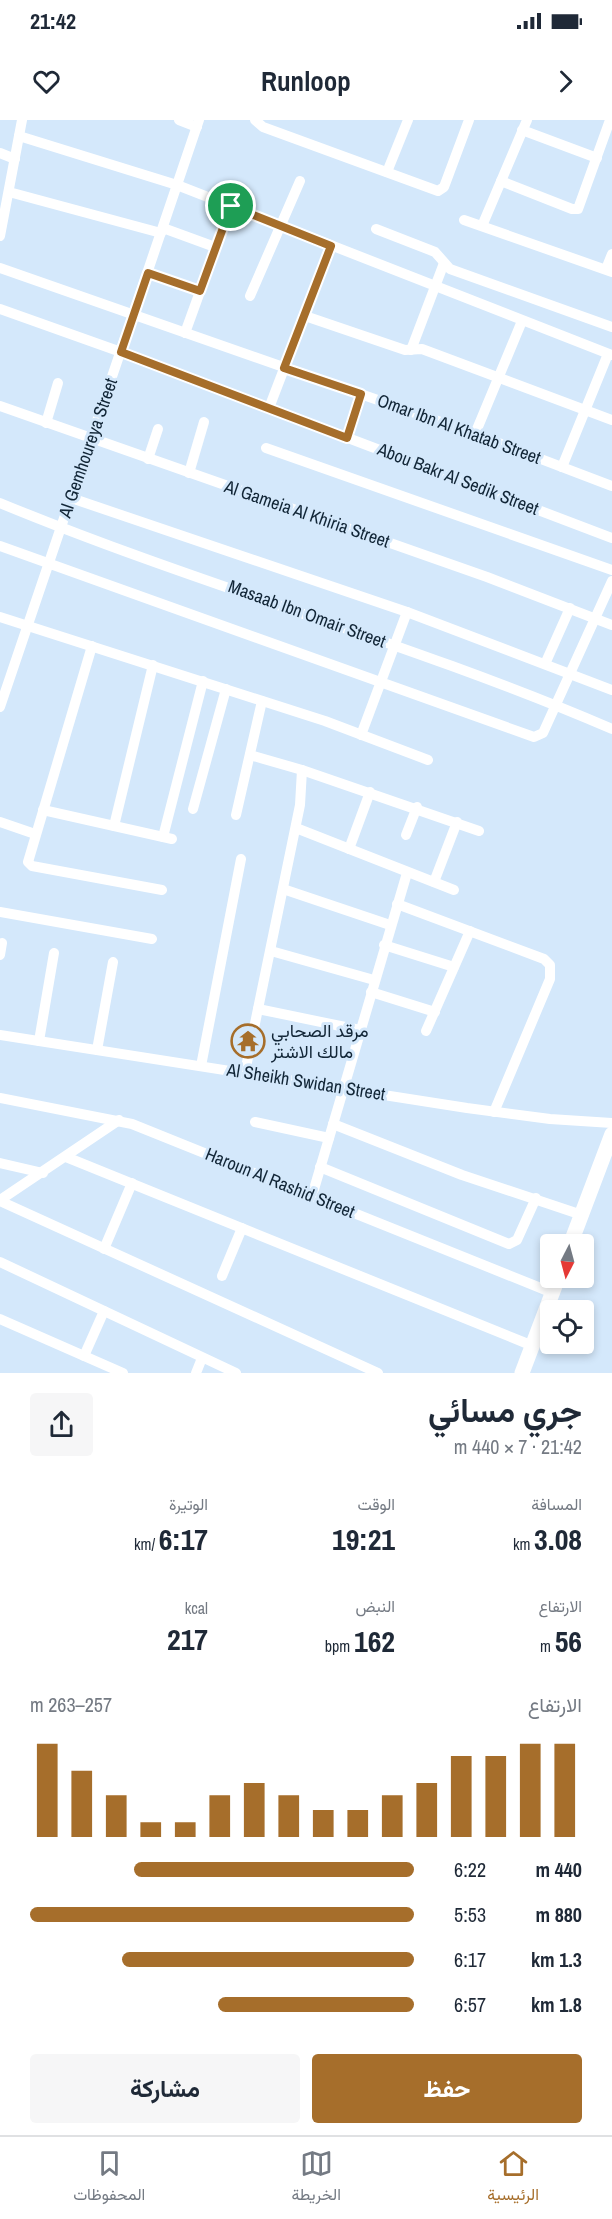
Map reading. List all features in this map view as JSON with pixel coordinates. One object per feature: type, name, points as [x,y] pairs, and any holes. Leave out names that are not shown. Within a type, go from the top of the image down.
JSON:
[{"type":"main road","points":[[574,1234],[612,1134]]},
{"type":"main road","points":[[522,1373],[554,1288]]},
{"type":"street","points":[[0,235],[22,120]]},
{"type":"street","points":[[179,120],[198,124]]},
{"type":"street","points":[[255,120],[263,127],[441,191],[470,120]]},
{"type":"street","points":[[387,172],[408,120]]},
{"type":"street","points":[[501,182],[576,210],[580,206],[610,120]]},
{"type":"street","name":"Al Gemhoureya Street","points":[[0,707],[4,684],[28,626],[198,124]]},
{"type":"street","points":[[482,226],[525,125],[597,158]]},
{"type":"street","points":[[19,136],[177,185],[610,355],[562,467]]},
{"type":"street","points":[[0,153],[15,159]]},
{"type":"street","points":[[250,296],[300,182]]},
{"type":"street","points":[[9,192],[215,247]]},
{"type":"street","points":[[184,333],[231,206]]},
{"type":"street","points":[[464,220],[609,270],[612,254]]},
{"type":"street","points":[[376,229],[435,252],[450,269],[612,327]]},
{"type":"street","points":[[269,408],[331,246]]},
{"type":"street","points":[[411,350],[444,263]]},
{"type":"street","name":"Omar Ibn Al Khatab Street","points":[[0,268],[475,434],[612,486]]},
{"type":"street","points":[[148,273],[200,291]]},
{"type":"street","name":"Abou Bakr Al Sedik Street","points":[[0,309],[121,352],[612,538]]},
{"type":"street","points":[[305,316],[411,350],[422,349],[612,420]]},
{"type":"street","points":[[475,434],[522,321]]},
{"type":"street","points":[[46,423],[58,383]]},
{"type":"street","points":[[347,438],[361,394]]},
{"type":"street","name":"Al Gameia Al Khiria Street","points":[[0,406],[570,608],[612,625]]},
{"type":"street","points":[[189,473],[204,422]]},
{"type":"street","points":[[148,459],[158,429]]},
{"type":"street","points":[[267,448],[612,570]]},
{"type":"street","points":[[71,498],[407,612],[612,690]]},
{"type":"street","name":"Masaab Ibn Omair Street","points":[[0,503],[61,528],[395,645],[555,705],[612,729]]},
{"type":"street","points":[[0,546],[529,735],[539,736],[543,733],[612,580]]},
{"type":"street","points":[[545,664],[570,608]]},
{"type":"street","points":[[361,735],[407,612]]},
{"type":"street","points":[[0,617],[203,681],[428,760]]},
{"type":"street","points":[[92,646],[28,862],[32,866],[162,890]]},
{"type":"street","points":[[114,826],[153,665]]},
{"type":"street","points":[[43,810],[168,838],[203,681]]},
{"type":"street","points":[[193,809],[205,757],[226,689]]},
{"type":"street","points":[[236,815],[262,701]]},
{"type":"street","points":[[250,755],[417,807],[479,831]]},
{"type":"street","points":[[245,1072],[296,828],[302,788],[302,770]]},
{"type":"street","points":[[349,849],[370,792]]},
{"type":"street","points":[[406,835],[417,807]]},
{"type":"street","points":[[0,822],[35,834]]},
{"type":"street","points":[[434,882],[457,822]]},
{"type":"street","points":[[296,828],[454,890]]},
{"type":"street","points":[[201,1066],[241,859]]},
{"type":"street","points":[[312,1196],[406,873]]},
{"type":"street","points":[[283,889],[390,925]]},
{"type":"street","points":[[397,904],[544,959],[550,965],[552,974],[494,1112]]},
{"type":"street","points":[[0,912],[152,939]]},
{"type":"street","points":[[426,1031],[470,931]]},
{"type":"street","points":[[384,945],[454,967]]},
{"type":"street","points":[[271,951],[374,981]]},
{"type":"street","points":[[39,1041],[54,953]]},
{"type":"street","points":[[97,1050],[113,962]]},
{"type":"street","points":[[371,992],[435,1012]]},
{"type":"street","points":[[258,1009],[360,1030]]},
{"type":"street","name":"Al Sheikh Swidan Street","points":[[0,1035],[494,1112],[612,1123]]},
{"type":"street","name":"Haroun Al Rashid Street","points":[[0,1098],[119,1120],[312,1196],[540,1280]]},
{"type":"street","points":[[0,1200],[119,1120]]},
{"type":"street","points":[[255,1122],[328,1138]]},
{"type":"street","points":[[333,1124],[462,1175],[582,1215]]},
{"type":"street","points":[[66,1157],[532,1346]]},
{"type":"street","points":[[0,1163],[43,1173]]},
{"type":"street","points":[[320,1167],[509,1244],[517,1240],[536,1198]]},
{"type":"street","points":[[104,1249],[132,1183]]},
{"type":"street","points":[[0,1200],[378,1373]]},
{"type":"street","points":[[222,1276],[242,1228]]},
{"type":"street","points":[[0,1262],[236,1373]]},
{"type":"street","points":[[84,1356],[104,1311]]},
{"type":"street","points":[[0,1319],[123,1373]]},
{"type":"street","points":[[196,1373],[202,1358]]},
{"type":"place","name":"مرقد الصحابي مالك الاشتر","points":[[248,1041]]},
{"type":"route","points":[[231,206],[331,246],[284,368],[361,394],[347,438],[121,352],[148,273],[200,291],[231,206]]}]
